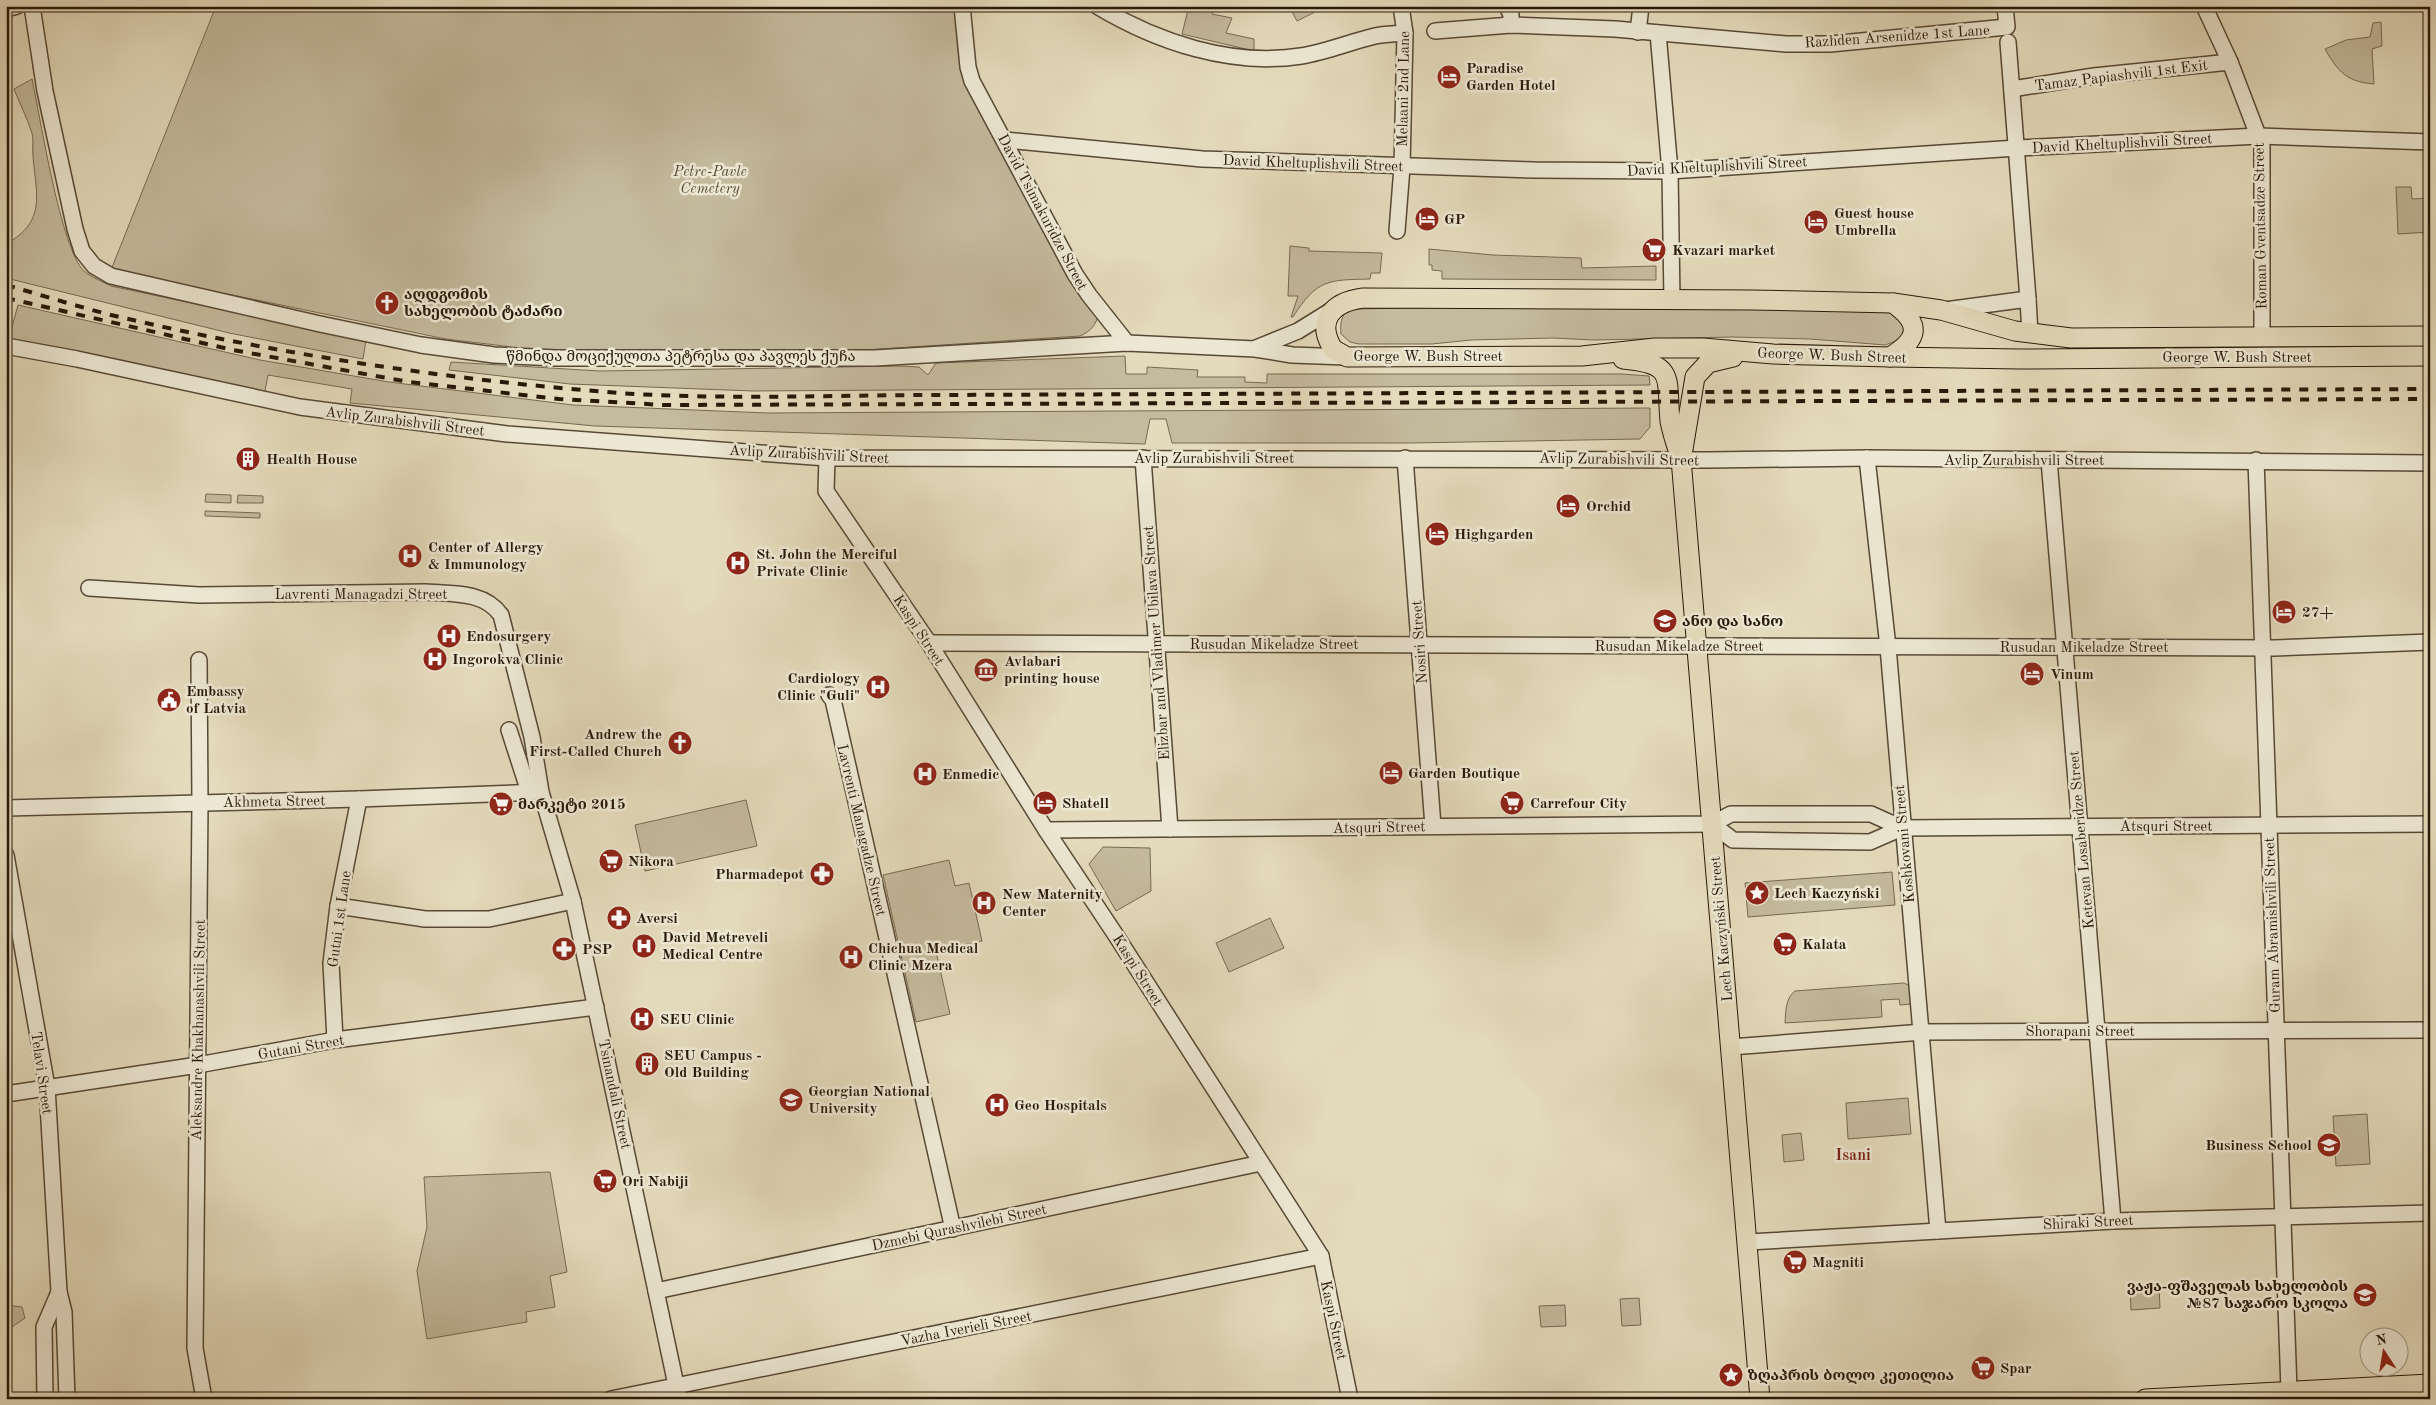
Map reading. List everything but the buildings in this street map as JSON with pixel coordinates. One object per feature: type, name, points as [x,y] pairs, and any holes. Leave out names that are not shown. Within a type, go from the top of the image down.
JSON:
[{"type":"main road","name":"George W. Bush Street","points":[[2430,336],[2071,338],[2030,334],[1941,310],[1892,303],[1672,300],[1363,298],[1344,302],[1335,308],[1326,322],[1327,335],[1333,349],[1347,357],[1582,356],[1655,348],[1703,348],[1772,354],[1890,358],[2430,356]]},
{"type":"main road","points":[[1890,358],[1904,348],[1913,337],[1913,328],[1906,312],[1892,303]]},
{"type":"main road","name":"Lech Kaczyński Street","points":[[1681,459],[1692,384],[1701,369],[1708,363],[1720,359],[1772,354]]},
{"type":"main road","name":"Lech Kaczyński Street","points":[[1582,356],[1640,361],[1658,366],[1666,374],[1669,388],[1670,423],[1681,459],[1760,1399]]},
{"type":"main road","points":[[2144,1399],[2288,1390],[2403,1392],[2430,1384]]},
{"type":"street","points":[[6,9],[17,6]]},
{"type":"street","name":"წმინდა მოციქულთა პეტრესა და პავლეს ქუჩა","points":[[32,6],[45,91],[75,229],[82,251],[94,266],[111,276],[420,345],[494,355],[556,358],[875,358],[1127,343]]},
{"type":"street","name":"David Tsimakuridze Street","points":[[962,6],[968,67],[972,81],[1075,274],[1104,316],[1127,343]]},
{"type":"street","points":[[1097,6],[1154,34],[1199,50],[1243,58],[1274,59],[1303,56],[1376,36],[1405,33]]},
{"type":"street","name":"Melaani 2nd Lane","points":[[1397,231],[1402,167],[1405,33],[1401,6]]},
{"type":"street","points":[[1507,6],[1512,15],[1511,25]]},
{"type":"street","points":[[1638,32],[1641,6]]},
{"type":"street","points":[[2005,6],[2030,334]]},
{"type":"street","name":"Roman Gventsadze Street","points":[[2204,6],[2230,62],[2262,146],[2262,338]]},
{"type":"street","name":"Razhden Arsenidze 1st Lane","points":[[1435,30],[1511,25],[1658,33],[1786,44],[1830,44],[2007,35]]},
{"type":"street","points":[[1658,33],[1670,171],[1672,300]]},
{"type":"street","name":"Tamaz Papiashvili 1st Exit","points":[[2012,89],[2094,76],[2230,62]]},
{"type":"street","name":"David Kheltuplishvili Street","points":[[1005,140],[1202,159],[1402,167],[1670,171],[2016,148],[2259,136],[2430,142]]},
{"type":"street","points":[[1941,310],[2028,299]]},
{"type":"street","points":[[1255,349],[1298,331],[1335,308]]},
{"type":"street","points":[[1127,343],[1255,349],[1292,355],[1347,357]]},
{"type":"street","name":"Avlip Zurabishvili Street","points":[[6,346],[309,408],[507,434],[827,458],[1709,460],[1866,458],[2430,463]]},
{"type":"street","name":"Kaspi Street","points":[[827,458],[826,491],[929,643],[1046,830],[1117,937],[1321,1256],[1350,1399]]},
{"type":"street","name":"Elizbar and Vladimer Ubilava Street","points":[[1143,458],[1170,829]]},
{"type":"street","name":"Nosiri Street","points":[[1405,458],[1433,826]]},
{"type":"street","name":"Koshkovani Street","points":[[1866,458],[1888,647],[1902,828],[1923,1032],[1938,1230]]},
{"type":"street","name":"Ketevan Losaberidze Street","points":[[2050,460],[2113,1221]]},
{"type":"street","name":"Guram Abramishvili Street","points":[[2256,460],[2288,1390]]},
{"type":"street","name":"Lavrenti Managadzi Street","points":[[89,588],[199,596],[426,592],[463,594],[482,599],[495,606],[501,615],[532,736],[535,792]]},
{"type":"street","name":"Rusudan Mikeladze Street","points":[[929,643],[2262,648],[2430,642]]},
{"type":"street","name":"Aleksandre Khakhanashvili Street","points":[[199,660],[200,803],[195,1348],[204,1399]]},
{"type":"street","name":"Lavrenti Managadze Street","points":[[829,695],[833,700],[952,1229]]},
{"type":"street","points":[[509,730],[535,792]]},
{"type":"street","name":"Akhmeta Street","points":[[6,808],[358,800],[535,792]]},
{"type":"street","name":"Tsinandali Street","points":[[535,792],[573,901],[677,1392]]},
{"type":"street","name":"Gutni 1st Lane","points":[[335,1040],[331,963],[338,906],[358,800]]},
{"type":"street","name":"Atsquri Street","points":[[1046,830],[1712,824],[1731,814],[1871,814],[1902,828]]},
{"type":"street","name":"Atsquri Street","points":[[1712,824],[1733,840],[1870,842],[1902,828],[2430,824]]},
{"type":"street","name":"Telavi Street","points":[[6,856],[10,903],[47,1087],[59,1292],[64,1312],[67,1399]]},
{"type":"street","points":[[338,906],[425,919],[489,919],[573,901]]},
{"type":"street","name":"Gutani Street","points":[[6,1094],[198,1065],[335,1040],[596,1007]]},
{"type":"street","name":"Shorapani Street","points":[[1731,1047],[1923,1032],[2430,1030]]},
{"type":"street","name":"Dzmebi Qurashvilebi Street","points":[[656,1291],[1261,1163]]},
{"type":"street","name":"Shiraki Street","points":[[1748,1242],[2113,1221],[2282,1215],[2430,1213]]},
{"type":"street","name":"Vazha Iverieli Street","points":[[611,1399],[677,1392],[1321,1256]]},
{"type":"street","name":"Telavi Street","points":[[45,1399],[44,1327],[59,1292]]},
{"type":"green space","name":"Petre-Pavle Cemetery","points":[[216,6],[956,6],[963,72],[1099,313],[1098,317],[1095,324],[1080,336],[803,354],[546,351],[446,339],[111,270]]},
{"type":"green space","points":[[1189,6],[1214,6],[1212,14],[1232,18],[1226,33],[1254,39],[1254,51],[1182,34]]},
{"type":"green space","points":[[1289,6],[1312,6],[1317,11],[1297,21]]},
{"type":"green space","points":[[2381,22],[2382,46],[2372,49],[2374,84],[2350,78],[2339,70],[2325,49],[2346,40],[2370,37],[2373,23]]},
{"type":"green space","points":[[32,79],[52,181],[67,237],[75,258],[84,271],[111,286],[366,340],[363,359],[229,333],[6,278],[6,244],[28,226],[36,206],[33,136],[14,89]]},
{"type":"green space","points":[[2396,187],[2411,187],[2412,199],[2430,198],[2430,232],[2398,234]]},
{"type":"green space","points":[[1290,246],[1309,248],[1309,251],[1382,253],[1380,273],[1371,273],[1370,279],[1334,281],[1325,284],[1309,295],[1293,317],[1291,317],[1298,296],[1288,296]]},
{"type":"green space","points":[[1429,249],[1493,255],[1581,258],[1582,268],[1656,266],[1656,280],[1442,279],[1442,271],[1432,270],[1432,265],[1429,265]]},
{"type":"green space","points":[[18,305],[260,360],[389,382],[573,405],[767,413],[1650,408],[1650,427],[1640,439],[1411,443],[1172,443],[1166,419],[1150,419],[1145,444],[595,426],[350,403],[352,389],[268,375],[265,391],[257,392],[60,348],[8,341]]},
{"type":"green space","points":[[1527,306],[1882,310],[1892,312],[1904,327],[1903,334],[1899,340],[1885,345],[1810,339],[1732,337],[1593,340],[1554,338],[1471,340],[1432,344],[1359,344],[1350,342],[1341,334],[1342,318],[1346,312],[1354,309]]},
{"type":"green space","points":[[1125,356],[1126,374],[1147,374],[1147,367],[1198,370],[1197,377],[1245,377],[1245,382],[1267,383],[1267,374],[1622,374],[1649,376],[1650,385],[753,391],[570,384],[449,370],[451,362],[600,371],[899,366],[919,367],[928,375],[936,363]]},
{"type":"green space","points":[[206,494],[231,495],[231,503],[205,502]]},
{"type":"green space","points":[[238,495],[263,496],[263,503],[237,503]]},
{"type":"green space","points":[[205,511],[260,513],[260,518],[205,516]]},
{"type":"green space","points":[[746,800],[757,846],[645,871],[635,825]]},
{"type":"green space","points":[[1103,847],[1150,848],[1151,891],[1116,911],[1089,864]]},
{"type":"green space","points":[[949,860],[955,886],[969,883],[982,941],[936,951],[950,1014],[916,1022],[883,875]]},
{"type":"green space","points":[[1892,872],[1895,905],[1748,917],[1745,883]]},
{"type":"green space","points":[[1270,918],[1284,948],[1229,972],[1216,943]]},
{"type":"green space","points":[[1904,983],[1910,986],[1911,1004],[1900,1005],[1899,999],[1881,1000],[1882,1017],[1785,1023],[1788,1001],[1795,991]]},
{"type":"green space","points":[[1908,1098],[1911,1134],[1848,1139],[1846,1103]]},
{"type":"green space","points":[[2367,1114],[2370,1164],[2336,1166],[2333,1116]]},
{"type":"green space","points":[[1801,1133],[1804,1160],[1784,1162],[1782,1135]]},
{"type":"green space","points":[[550,1172],[567,1272],[550,1276],[555,1307],[526,1312],[527,1322],[427,1339],[417,1271],[427,1227],[424,1177]]},
{"type":"green space","points":[[2159,1286],[2160,1308],[2131,1310],[2130,1287]]},
{"type":"green space","points":[[1639,1298],[1641,1325],[1622,1326],[1620,1299]]},
{"type":"green space","points":[[6,1305],[22,1307],[25,1318],[12,1327],[6,1328]]},
{"type":"green space","points":[[1565,1305],[1566,1326],[1541,1327],[1539,1306]]},
{"type":"railway","points":[[6,285],[111,315],[173,329],[364,364],[555,388],[659,395],[781,397],[2430,389]]},
{"type":"railway","points":[[6,298],[233,350],[409,382],[559,399],[664,405],[2430,399]]},
{"type":"place","name":"Paradise Garden Hotel","points":[[1449,77]]},
{"type":"place","name":"GP","points":[[1427,219]]},
{"type":"place","name":"Guest house Umbrella","points":[[1816,222]]},
{"type":"place","name":"Kvazari market","points":[[1654,250]]},
{"type":"place","name":"აღდგომის სახელობის ტაძარი","points":[[387,303]]},
{"type":"place","name":"Health House","points":[[248,459]]},
{"type":"place","name":"Orchid","points":[[1568,506]]},
{"type":"place","name":"Highgarden","points":[[1437,534]]},
{"type":"place","name":"Center of Allergy & Immunology","points":[[410,556]]},
{"type":"place","name":"St. John the Merciful Private Clinic","points":[[738,563]]},
{"type":"place","name":"27+","points":[[2284,612]]},
{"type":"place","name":"ანო და სანო","points":[[1665,621]]},
{"type":"place","name":"Endosurgery","points":[[449,636]]},
{"type":"place","name":"Ingorokva Clinic","points":[[435,659]]},
{"type":"place","name":"Avlabari printing house","points":[[986,670]]},
{"type":"place","name":"Vinum","points":[[2032,674]]},
{"type":"place","name":"Cardiology Clinic \"Guli\"","points":[[878,687]]},
{"type":"place","name":"Embassy of Latvia","points":[[169,700]]},
{"type":"place","name":"Andrew the First-Called Church","points":[[680,743]]},
{"type":"place","name":"Garden Boutique","points":[[1391,773]]},
{"type":"place","name":"Enmedic","points":[[925,774]]},
{"type":"place","name":"Shatell","points":[[1045,803]]},
{"type":"place","name":"Carrefour City","points":[[1512,803]]},
{"type":"place","name":"მარკეტი 2015","points":[[501,804]]},
{"type":"place","name":"Nikora","points":[[611,861]]},
{"type":"place","name":"Pharmadepot","points":[[822,874]]},
{"type":"place","name":"Lech Kaczyński","points":[[1757,893]]},
{"type":"place","name":"New Maternity Center","points":[[984,903]]},
{"type":"place","name":"Aversi","points":[[619,918]]},
{"type":"place","name":"Kalata","points":[[1785,944]]},
{"type":"place","name":"David Metreveli Medical Centre","points":[[644,946]]},
{"type":"place","name":"PSP","points":[[564,949]]},
{"type":"place","name":"Chichua Medical Clinic Mzera","points":[[851,957]]},
{"type":"place","name":"SEU Clinic","points":[[642,1019]]},
{"type":"place","name":"SEU Campus - Old Building","points":[[647,1064]]},
{"type":"place","name":"Georgian National University","points":[[791,1100]]},
{"type":"place","name":"Geo Hospitals","points":[[997,1105]]},
{"type":"place","name":"Business School","points":[[2329,1145]]},
{"type":"place","name":"Ori Nabiji","points":[[605,1181]]},
{"type":"place","name":"Magniti","points":[[1795,1262]]},
{"type":"place","name":"ვაჟა-ფშაველას სახელობის №87 საჯარო სკოლა","points":[[2365,1295]]},
{"type":"place","name":"Spar","points":[[1983,1368]]},
{"type":"place","name":"ზღაპრის ბოლო კეთილია","points":[[1731,1375]]},
{"type":"district","name":"Isani","points":[[1853,1154]]}]
